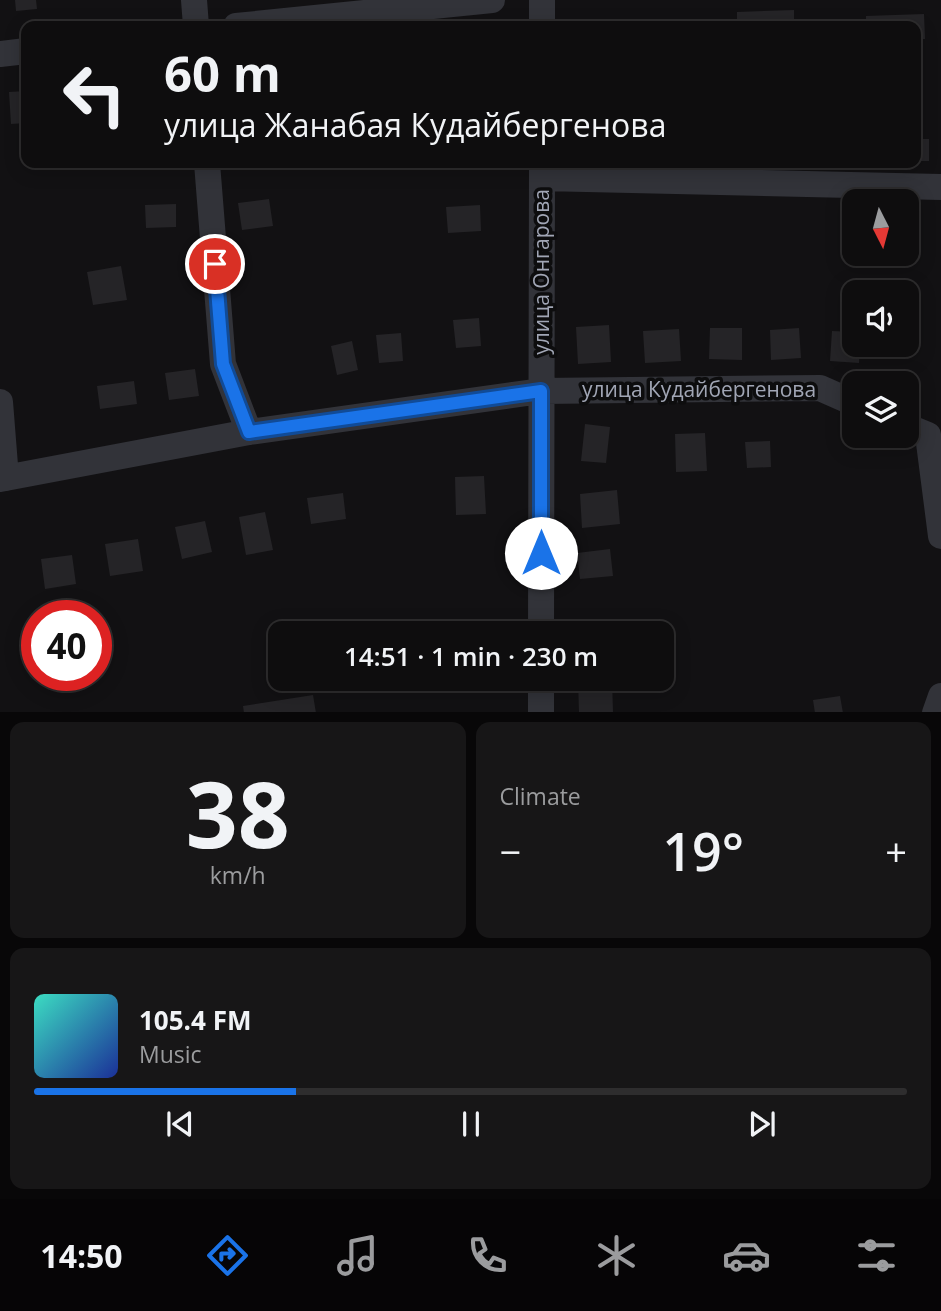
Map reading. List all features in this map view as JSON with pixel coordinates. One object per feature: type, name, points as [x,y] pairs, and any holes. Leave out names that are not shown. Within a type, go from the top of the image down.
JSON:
[{"type":"street","points":[[194,0],[196,21]]},
{"type":"street","points":[[285,21],[492,0]]},
{"type":"street","points":[[542,0],[542,21]]},
{"type":"street","points":[[0,54],[21,52]]},
{"type":"street","points":[[207,168],[223,364],[249,432]]},
{"type":"street","points":[[542,171],[941,187]]},
{"type":"street","name":"улица Онгарова","points":[[541,621],[542,171]]},
{"type":"street","name":"улица Кудайбергенова","points":[[3,479],[249,432],[541,391],[820,388],[842,398]]},
{"type":"street","points":[[0,402],[3,479]]},
{"type":"street","points":[[919,440],[941,536]]},
{"type":"street","points":[[541,691],[541,712]]},
{"type":"street","points":[[935,712],[941,696]]},
{"type":"building","points":[[15,0],[36,0],[37,9],[16,11]]},
{"type":"building","points":[[794,10],[794,21],[737,21],[737,12]]},
{"type":"building","points":[[924,14],[925,39],[921,39],[921,21],[866,21],[866,16]]},
{"type":"building","points":[[21,91],[21,123],[11,124],[9,92]]},
{"type":"building","points":[[921,139],[929,139],[929,161],[921,161]]},
{"type":"building","points":[[269,199],[273,226],[242,230],[238,203]]},
{"type":"building","points":[[176,204],[176,227],[146,228],[145,205]]},
{"type":"building","points":[[480,205],[481,231],[448,233],[446,207]]},
{"type":"building","points":[[121,266],[127,300],[93,305],[87,272]]},
{"type":"building","points":[[479,318],[481,346],[456,348],[453,320]]},
{"type":"building","points":[[609,325],[611,362],[578,364],[576,327]]},
{"type":"building","points":[[710,328],[742,328],[742,360],[709,359]]},
{"type":"building","points":[[799,328],[801,358],[771,360],[770,330]]},
{"type":"building","points":[[679,329],[681,361],[645,363],[643,331]]},
{"type":"building","points":[[832,331],[842,331],[842,357],[859,357],[859,363],[830,361]]},
{"type":"building","points":[[401,333],[403,361],[379,363],[376,335]]},
{"type":"building","points":[[352,341],[358,370],[337,375],[331,346]]},
{"type":"building","points":[[195,369],[199,396],[169,400],[165,373]]},
{"type":"building","points":[[134,381],[137,404],[100,409],[97,386]]},
{"type":"building","points":[[585,424],[610,427],[606,463],[581,461]]},
{"type":"building","points":[[705,433],[707,471],[676,472],[675,434]]},
{"type":"building","points":[[770,441],[771,467],[747,468],[745,442]]},
{"type":"building","points":[[484,476],[486,514],[456,515],[455,477]]},
{"type":"building","points":[[617,490],[620,524],[582,528],[580,494]]},
{"type":"building","points":[[343,493],[346,519],[311,524],[307,498]]},
{"type":"building","points":[[265,512],[273,550],[246,555],[239,517]]},
{"type":"building","points":[[205,521],[212,552],[182,559],[175,527]]},
{"type":"building","points":[[138,539],[143,571],[110,576],[105,544]]},
{"type":"building","points":[[610,549],[613,576],[580,579],[577,553]]},
{"type":"building","points":[[72,555],[76,584],[45,589],[41,559]]},
{"type":"building","points":[[578,691],[612,691],[613,712],[579,712]]},
{"type":"building","points":[[313,695],[316,712],[244,712],[243,706]]},
{"type":"building","points":[[840,696],[843,712],[815,712],[813,700]]},
{"type":"route","points":[[215,264],[223,364],[249,432],[541,391],[541,553]]}]
